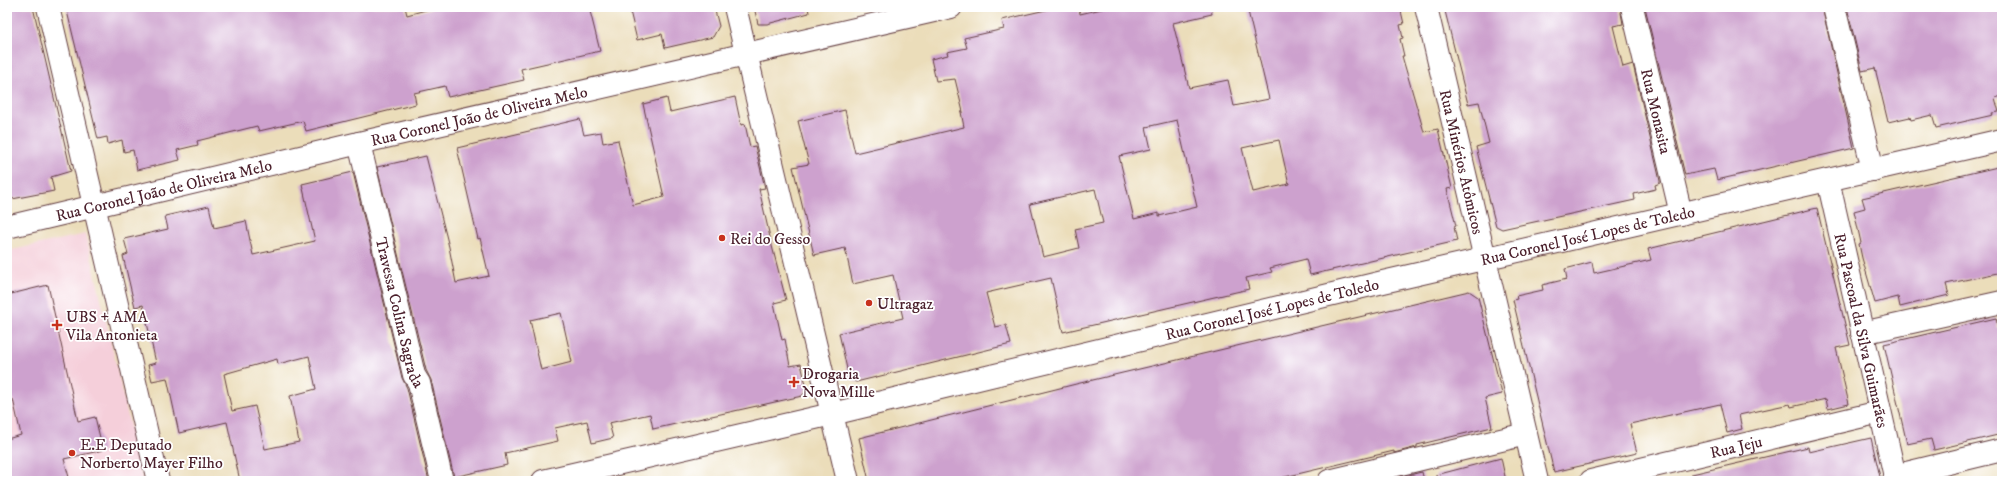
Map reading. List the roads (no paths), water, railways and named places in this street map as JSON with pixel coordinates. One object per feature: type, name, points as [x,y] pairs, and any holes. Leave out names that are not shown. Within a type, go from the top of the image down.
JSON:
[{"type":"street","points":[[48,7],[158,481]]},
{"type":"street","points":[[735,7],[848,481]]},
{"type":"street","name":"Rua Coronel João de Oliveira Melo","points":[[7,227],[94,205],[359,143],[951,7]]},
{"type":"street","name":"Rua Minérios Atômicos","points":[[1426,7],[1537,481]]},
{"type":"street","name":"Rua Monasita","points":[[1632,7],[1681,214]]},
{"type":"street","points":[[1834,7],[1874,170]]},
{"type":"street","name":"Rua Coronel José Lopes de Toledo","points":[[543,481],[832,414],[1485,258],[2002,140]]},
{"type":"street","name":"Travessa Colina Sagrada","points":[[359,143],[410,360],[414,375],[419,383],[442,481]]},
{"type":"street","name":"Rua Pascoal da Silva Guimarães","points":[[1828,180],[1895,478]]},
{"type":"street","points":[[1862,333],[2002,302]]},
{"type":"street","name":"Rua Jeju","points":[[1591,481],[1880,412]]},
{"type":"street","points":[[1329,481],[1526,434]]},
{"type":"street","points":[[1895,478],[2002,450]]},
{"type":"place","name":"Rei do Gesso","points":[[722,238]]},
{"type":"place","name":"Ultragaz","points":[[869,303]]},
{"type":"place","name":"UBS + AMA Vila Antonieta","points":[[57,325]]},
{"type":"place","name":"Drogaria Nova Mille","points":[[794,382]]},
{"type":"place","name":"E.E Deputado Norberto Mayer Filho","points":[[72,453]]}]
